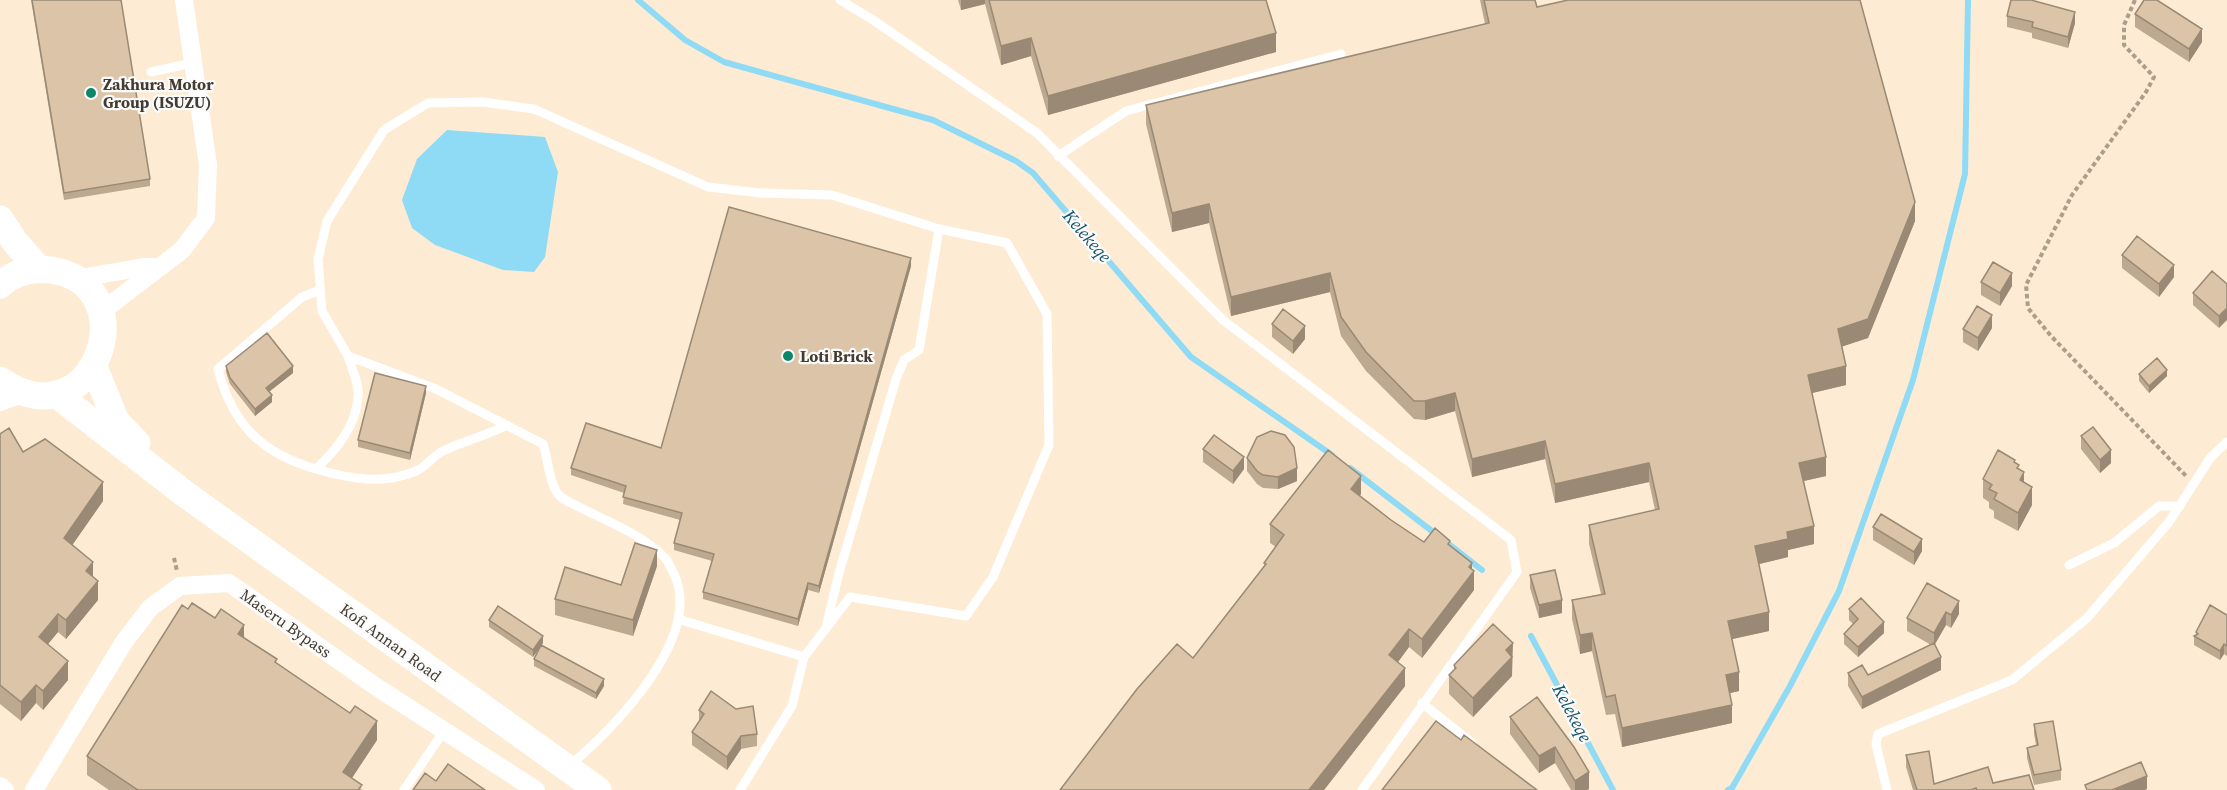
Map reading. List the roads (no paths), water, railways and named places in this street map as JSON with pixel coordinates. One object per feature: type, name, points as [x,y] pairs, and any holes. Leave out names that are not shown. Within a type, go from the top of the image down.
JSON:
[{"type":"main road","points":[[0,219],[15,242],[39,268]]},
{"type":"main road","points":[[0,285],[24,271],[39,268],[61,272],[75,279],[91,293],[101,312],[105,331],[102,350],[94,367],[71,389],[56,394],[12,398],[0,380]]},
{"type":"main road","name":"Kofi Annan Road","points":[[94,367],[117,421],[185,494]]},
{"type":"main road","name":"Kofi Annan Road","points":[[56,394],[185,494],[598,790]]},
{"type":"street","points":[[101,312],[182,250],[206,218],[208,165],[184,0]]},
{"type":"street","points":[[75,279],[144,267],[157,267]]},
{"type":"street","name":"Maseru Bypass","points":[[34,790],[124,642],[150,608],[180,586],[229,583],[375,686],[536,790]]},
{"type":"street","points":[[0,786],[5,790]]},
{"type":"lane","points":[[840,0],[873,20],[1037,133],[1223,320],[1511,540],[1517,572],[1362,790]]},
{"type":"lane","points":[[1058,156],[1126,111],[1341,54]]},
{"type":"lane","points":[[151,72],[192,63]]},
{"type":"lane","points":[[316,469],[332,453],[350,428],[359,395],[348,356],[322,311],[318,260],[327,221],[384,130],[428,103],[483,102],[534,109],[708,187],[762,193],[832,195],[939,229],[1007,243],[1047,314],[1049,445],[993,578],[966,616],[849,597],[804,657],[792,706],[740,790]]},
{"type":"lane","points":[[826,628],[839,573],[896,379],[904,360],[919,350],[939,229]]},
{"type":"lane","points":[[320,290],[302,297],[218,369],[225,395],[253,437],[287,461],[348,478],[391,479],[419,470],[441,452],[483,437],[507,425]]},
{"type":"lane","points":[[348,356],[436,389],[543,444],[552,483],[560,497],[632,533],[666,559],[681,590],[678,619],[660,665],[630,706],[594,745],[566,769]]},
{"type":"lane","points":[[1887,790],[1876,744],[1878,734],[2012,680],[2087,618],[2180,506],[2211,458],[2227,442]]},
{"type":"lane","points":[[2068,565],[2114,543],[2159,506],[2180,506]]},
{"type":"lane","points":[[678,619],[804,657]]},
{"type":"lane","points":[[1422,703],[1478,747]]},
{"type":"lane","points":[[404,790],[444,731]]},
{"type":"water","points":[[447,130],[545,137],[558,172],[545,257],[534,272],[503,270],[435,245],[412,228],[402,200],[417,159]]},
{"type":"waterway","name":"Kelekeqe","points":[[638,0],[685,40],[724,62],[933,120],[1016,161],[1033,173],[1191,357],[1332,455]]},
{"type":"waterway","points":[[1728,790],[1732,788],[1790,686],[1839,591],[1913,380],[1965,174],[1968,0]]},
{"type":"waterway","name":"Kelekeqe","points":[[1350,468],[1437,535]]},
{"type":"waterway","name":"Kelekeqe","points":[[1445,541],[1482,570]]},
{"type":"waterway","name":"Kelekeqe","points":[[1531,636],[1613,790]]},
{"type":"place","name":"Zakhura Motor Group (ISUZU)","points":[[91,93]]},
{"type":"place","name":"Loti Brick","points":[[788,356]]}]
